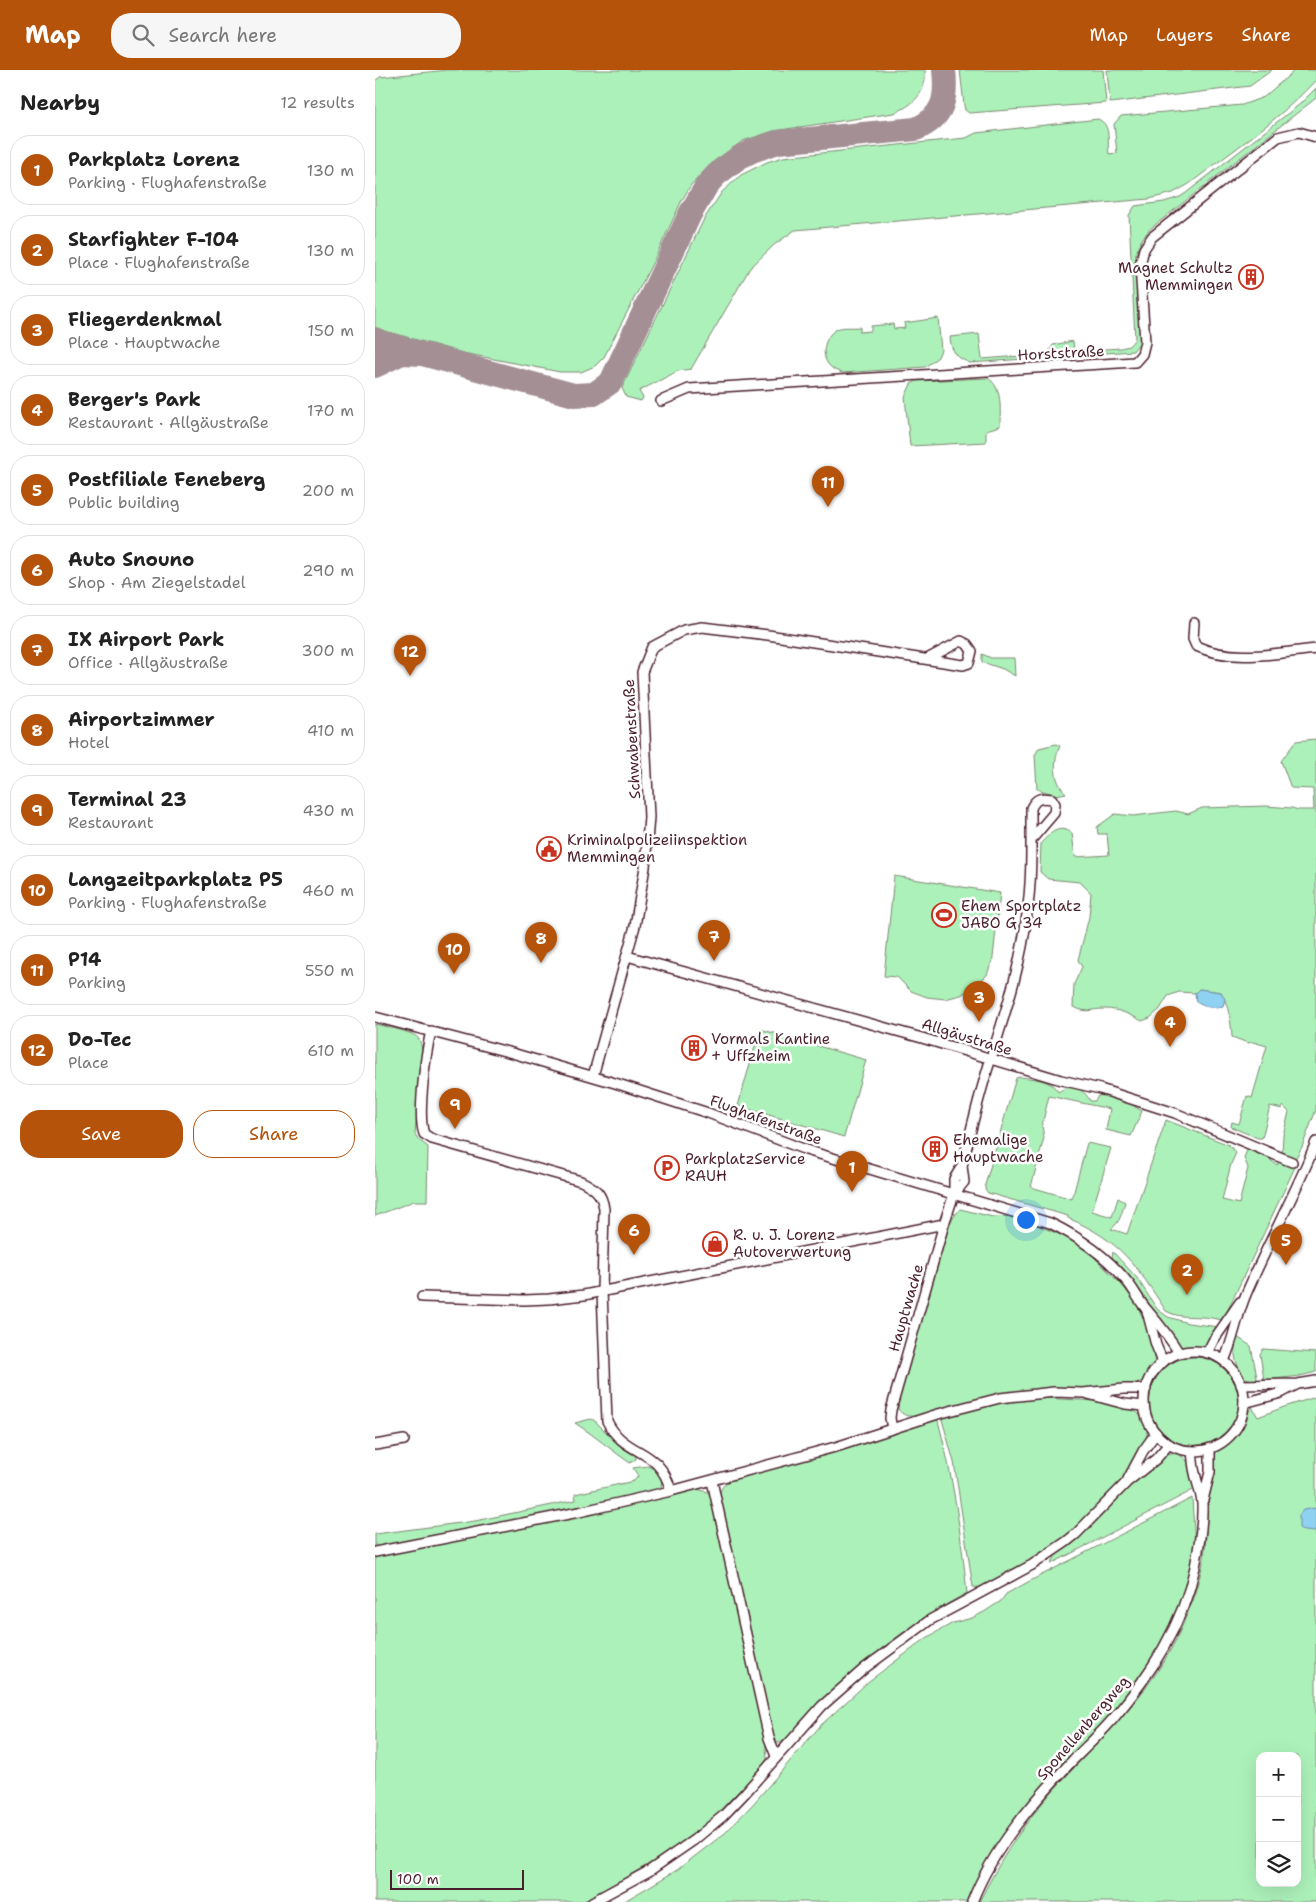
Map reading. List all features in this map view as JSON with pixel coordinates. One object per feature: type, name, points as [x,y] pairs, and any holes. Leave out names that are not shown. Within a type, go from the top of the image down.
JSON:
[{"type":"street","name":"Horststraße","points":[[661,401],[689,389],[1135,362],[1142,354],[1145,342],[1140,265],[1144,249],[1152,237],[1278,137],[1299,132],[1316,136]]},
{"type":"street","points":[[1194,623],[1193,639],[1196,646],[1232,656],[1316,650]]},
{"type":"street","name":"Schwabenstraße","points":[[593,1076],[640,905],[649,817],[642,672],[652,647],[684,630],[702,627],[927,659]]},
{"type":"street","name":"Hauptwache","points":[[892,1429],[891,1410],[954,1194],[954,1179],[961,1166],[1011,994],[1028,913],[1031,840]]},
{"type":"street","name":"Allgäustraße","points":[[627,956],[1175,1112],[1292,1162]]},
{"type":"street","name":"Flughafenstraße","points":[[375,1017],[593,1076],[675,1102],[806,1150],[1050,1223],[1074,1234],[1110,1262],[1169,1336],[1179,1353]]},
{"type":"street","points":[[431,1031],[426,1052],[423,1087],[421,1124],[424,1134],[432,1139],[581,1181],[596,1189],[602,1197],[604,1209],[602,1291],[607,1421],[613,1432],[624,1442],[655,1461],[664,1473],[671,1491]]},
{"type":"street","points":[[1224,1361],[1231,1345],[1246,1293],[1316,1142]]},
{"type":"street","points":[[1306,1166],[1316,1170]]},
{"type":"street","points":[[422,1297],[549,1299],[602,1291],[944,1224]]},
{"type":"street","points":[[1207,1354],[1213,1340],[1246,1293]]},
{"type":"street","name":"Flughafenstraße","points":[[1146,1308],[1155,1346],[1163,1362]]},
{"type":"street","points":[[1197,1352],[1207,1354],[1224,1361],[1241,1385],[1244,1403],[1241,1419],[1225,1440],[1211,1448],[1192,1451],[1180,1449],[1169,1444],[1149,1424],[1144,1406],[1146,1389],[1150,1377],[1163,1362],[1179,1353],[1197,1352]]},
{"type":"street","points":[[1241,1385],[1298,1384],[1316,1381]]},
{"type":"street","points":[[1244,1403],[1281,1392],[1298,1384]]},
{"type":"street","points":[[375,1552],[579,1512],[712,1481],[839,1446],[971,1404],[1000,1398],[1054,1392],[1083,1393],[1146,1389]]},
{"type":"street","points":[[1083,1393],[1125,1404],[1144,1406]]},
{"type":"street","points":[[1127,1482],[1143,1450],[1156,1433]]},
{"type":"street","points":[[375,1445],[404,1440]]},
{"type":"street","points":[[592,1902],[649,1871],[694,1840],[740,1798],[822,1706],[877,1658],[936,1616],[1053,1551],[1076,1534],[1127,1482],[1156,1459],[1169,1444]]},
{"type":"street","name":"Sponellenbergweg","points":[[972,1902],[1002,1846],[1017,1826],[1054,1781],[1111,1721],[1133,1694],[1163,1650],[1182,1611],[1192,1580],[1200,1537],[1202,1503],[1210,1472],[1211,1448]]},
{"type":"street","name":"Sponellenbergweg","points":[[1192,1451],[1202,1503]]},
{"type":"street","points":[[712,1481],[769,1738],[776,1756]]},
{"type":"green space","points":[[448,70],[925,70],[925,78],[918,97],[908,106],[894,113],[773,131],[743,141],[714,161],[691,185],[682,200],[655,258],[604,357],[595,366],[581,372],[560,372],[463,353],[375,328],[375,81],[380,77]]},
{"type":"green space","points":[[960,70],[1103,70],[1106,103],[969,113],[965,110]]},
{"type":"green space","points":[[1107,70],[1272,70],[1250,86],[1110,103]]},
{"type":"green space","points":[[1295,70],[1316,70],[1316,80],[1302,95],[1255,135],[1189,184],[1173,193],[1149,199],[795,230],[774,245],[750,268],[691,369],[678,371],[639,391],[643,398],[641,401],[626,397],[622,388],[704,219],[722,192],[741,175],[767,162],[783,157],[966,138],[976,133],[1098,119],[1105,125],[1107,130],[1109,154],[1117,153],[1114,124],[1121,116],[1242,105],[1264,97]]},
{"type":"green space","points":[[1316,88],[1316,98],[1150,229],[1142,239],[1136,253],[1141,337],[1140,342],[1133,351],[970,363],[955,354],[950,337],[979,334],[982,359],[1047,354],[1053,345],[1073,341],[1074,351],[1129,346],[1135,339],[1129,215],[1135,206],[1164,202],[1180,197],[1300,104]]},
{"type":"green space","points":[[938,318],[941,350],[938,357],[925,367],[842,373],[834,370],[825,358],[826,341],[837,329],[860,327],[860,332],[871,331],[871,326],[893,324],[894,329],[905,328],[904,323]]},
{"type":"green space","points":[[988,378],[993,382],[998,393],[1000,426],[986,430],[986,442],[910,446],[905,397],[911,384],[917,381]]},
{"type":"green space","points":[[982,654],[991,658],[1014,658],[1015,676],[1003,669],[982,662]]},
{"type":"green space","points":[[1316,739],[1316,1110],[1302,1147],[1295,1159],[1282,1154],[1283,1135],[1289,1112],[1283,1106],[1282,1109],[1270,1106],[1262,1138],[1231,1127],[1232,1122],[1239,1124],[1247,1096],[1252,1098],[1267,1046],[1253,1042],[1248,1043],[1232,1037],[1229,1014],[1221,992],[1199,989],[1195,993],[1179,992],[1168,996],[1160,1009],[1150,1018],[1142,1021],[1119,1011],[1104,1009],[1086,1011],[1073,1007],[1074,984],[1082,967],[1078,960],[1089,917],[1091,893],[1080,882],[1048,879],[1040,872],[1041,843],[1051,833],[1063,829],[1072,833],[1075,857],[1109,855],[1107,834],[1098,834],[1097,827],[1115,814],[1133,816],[1176,811],[1188,814],[1202,808],[1266,806],[1314,810],[1313,789],[1291,788],[1281,761],[1296,741]]},
{"type":"green space","points":[[1056,744],[1060,746],[1056,758],[1055,771],[1059,783],[1066,793],[1056,795],[1037,789],[1035,755],[1039,748]]},
{"type":"green space","name":"Ehem Sportplatz JABO G 34","points":[[894,876],[1000,893],[993,958],[987,975],[974,987],[961,995],[945,999],[927,997],[911,991],[897,977],[884,976]]},
{"type":"green space","points":[[375,1024],[410,1033],[420,1041],[422,1050],[415,1134],[428,1147],[427,1201],[414,1201],[375,1216]]},
{"type":"green space","points":[[760,1029],[866,1060],[844,1137],[738,1106]]},
{"type":"green space","points":[[1020,1077],[1047,1082],[1058,1092],[1072,1087],[1077,1088],[1090,1101],[1095,1101],[1098,1096],[1107,1095],[1121,1098],[1142,1111],[1131,1136],[1106,1130],[1110,1109],[1049,1096],[1042,1125],[1044,1138],[1031,1187],[1072,1199],[1087,1143],[1111,1148],[1092,1211],[1112,1217],[1118,1198],[1125,1202],[1119,1220],[1111,1229],[1127,1234],[1166,1120],[1229,1145],[1236,1153],[1231,1164],[1222,1200],[1239,1204],[1248,1168],[1244,1158],[1247,1150],[1267,1157],[1277,1165],[1279,1160],[1296,1165],[1223,1320],[1207,1317],[1180,1316],[1166,1311],[1136,1267],[1114,1245],[1101,1236],[1068,1218],[1068,1216],[988,1193],[985,1185],[1016,1078]]},
{"type":"green space","points":[[960,1209],[993,1217],[1009,1216],[1037,1225],[1075,1241],[1089,1252],[1122,1285],[1136,1303],[1144,1320],[1151,1338],[1155,1364],[1144,1381],[1127,1385],[935,1411],[915,1416],[902,1413],[898,1409],[898,1402],[950,1222]]},
{"type":"green space","points":[[1113,1252],[1137,1278],[1157,1309],[1168,1317],[1188,1323],[1219,1327],[1204,1349],[1183,1348],[1178,1344],[1112,1257]]},
{"type":"green space","points":[[1237,1337],[1251,1346],[1257,1377],[1255,1381],[1242,1377],[1236,1362]]},
{"type":"green space","points":[[1263,1349],[1316,1353],[1316,1372],[1300,1376],[1264,1380],[1260,1354]]},
{"type":"green space","points":[[1194,1357],[1211,1360],[1226,1370],[1236,1385],[1239,1402],[1236,1419],[1226,1434],[1211,1444],[1194,1447],[1177,1444],[1162,1434],[1152,1419],[1149,1402],[1152,1385],[1162,1370],[1177,1360]]},
{"type":"green space","points":[[1316,1397],[1316,1902],[979,1902],[993,1875],[1034,1813],[1135,1701],[1152,1680],[1166,1657],[1187,1615],[1202,1567],[1216,1452],[1239,1434],[1252,1407],[1258,1417]]},
{"type":"green space","points":[[1042,1398],[1097,1401],[1135,1411],[1147,1427],[1144,1445],[1117,1485],[1075,1531],[1017,1569],[985,1585],[973,1587],[954,1462],[941,1416],[991,1403]]},
{"type":"green space","points":[[937,1417],[956,1504],[967,1593],[927,1616],[871,1657],[819,1703],[784,1741],[779,1743],[773,1737],[720,1498],[721,1489],[732,1480],[865,1443]]},
{"type":"green space","points":[[591,1419],[621,1447],[636,1456],[636,1459],[630,1463],[575,1423]]},
{"type":"green space","points":[[1169,1453],[1177,1454],[1186,1460],[1191,1470],[1195,1489],[1051,1564],[1066,1544],[1100,1515],[1142,1474]]},
{"type":"green space","points":[[648,1466],[655,1469],[659,1475],[661,1489],[605,1502],[375,1547],[375,1534],[475,1521],[576,1500],[575,1494],[634,1481],[638,1476],[633,1468]]},
{"type":"green space","points":[[697,1489],[708,1492],[711,1496],[765,1738],[767,1759],[760,1769],[714,1817],[683,1842],[656,1860],[583,1902],[375,1902],[375,1557],[556,1521]]},
{"type":"green space","points":[[1192,1498],[1195,1547],[1189,1575],[1181,1601],[1156,1653],[1108,1718],[1044,1785],[1020,1815],[984,1868],[966,1902],[623,1902],[677,1870],[725,1833],[753,1804],[821,1725],[869,1681],[928,1637],[953,1623],[972,1618],[984,1612],[1001,1601],[1006,1594]]},
{"type":"water","points":[[1199,989],[1221,992],[1225,999],[1223,1006],[1209,1007],[1196,1002],[1195,993]]},
{"type":"water","points":[[1316,1508],[1316,1532],[1304,1531],[1299,1528],[1299,1515],[1303,1510]]},
{"type":"taxiway","points":[[375,366],[402,353],[422,354],[574,395],[594,394],[611,382],[690,214],[707,185],[716,175],[738,158],[778,142],[916,129],[933,119],[942,106],[945,89],[944,70]]},
{"type":"taxiway","points":[[375,339],[416,352]]},
{"type":"place","name":"Magnet Schultz Memmingen","points":[[1251,277]]},
{"type":"place","name":"P14","points":[[828,507]]},
{"type":"place","name":"Do-Tec","points":[[410,676]]},
{"type":"place","name":"Kriminalpolizeiinspektion Memmingen","points":[[549,849]]},
{"type":"place","name":"Ehem Sportplatz JABO G 34","points":[[944,915]]},
{"type":"place","name":"IX Airport Park","points":[[714,961]]},
{"type":"place","name":"Airportzimmer","points":[[541,963]]},
{"type":"place","name":"Langzeitparkplatz P5","points":[[454,974]]},
{"type":"place","name":"Fliegerdenkmal","points":[[979,1022]]},
{"type":"place","name":"Berger's Park","points":[[1170,1047]]},
{"type":"place","name":"Vormals Kantine + Uffzheim","points":[[694,1048]]},
{"type":"place","name":"Terminal 23","points":[[455,1129]]},
{"type":"place","name":"Ehemalige Hauptwache","points":[[935,1149]]},
{"type":"place","name":"ParkplatzService RAUH","points":[[667,1168]]},
{"type":"place","name":"Parkplatz Lorenz","points":[[852,1192]]},
{"type":"place","name":"R. u. J. Lorenz Autoverwertung","points":[[715,1244]]},
{"type":"place","name":"Auto Snouno","points":[[634,1255]]},
{"type":"place","name":"Postfiliale Feneberg","points":[[1286,1265]]},
{"type":"place","name":"Starfighter F-104","points":[[1187,1295]]}]
